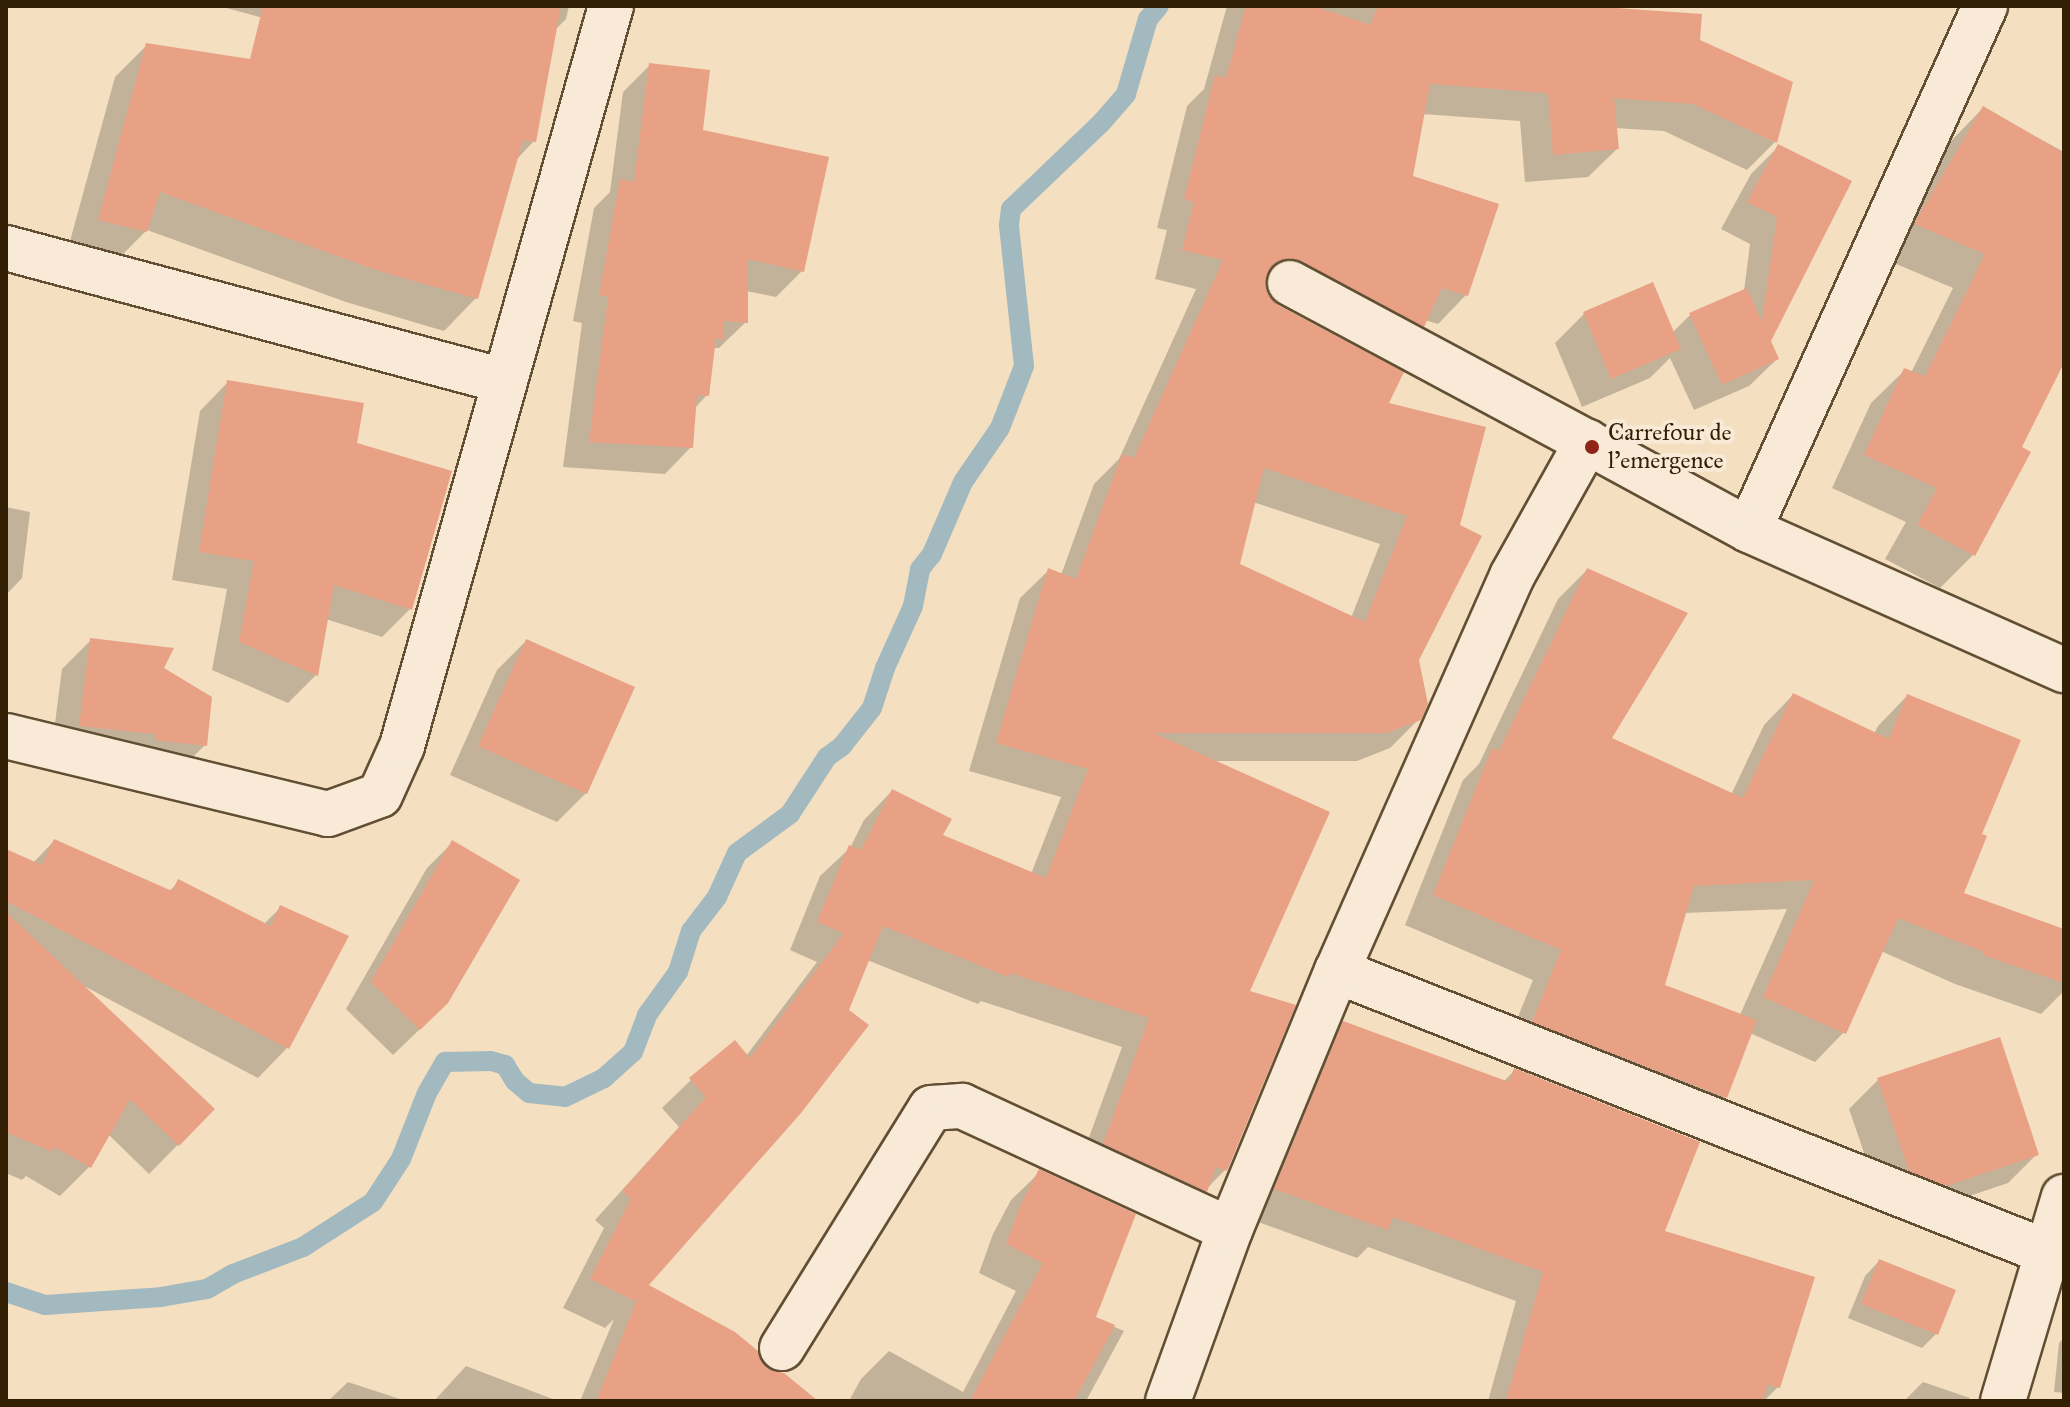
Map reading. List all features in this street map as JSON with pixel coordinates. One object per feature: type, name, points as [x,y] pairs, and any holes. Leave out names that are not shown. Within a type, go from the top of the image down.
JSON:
[{"type":"street","points":[[6,736],[328,814],[380,795],[402,746],[611,6]]},
{"type":"street","points":[[1749,530],[1985,6]]},
{"type":"street","points":[[6,248],[504,381]]},
{"type":"street","points":[[1290,283],[1749,530],[2064,670]]},
{"type":"street","points":[[1168,1401],[1230,1230],[1337,971],[1512,576],[1587,442]]},
{"type":"street","points":[[1337,971],[2055,1257]]},
{"type":"street","points":[[782,1348],[931,1108],[962,1106],[1230,1230]]},
{"type":"street","points":[[2003,1401],[2055,1257],[2064,1197]]},
{"type":"building","points":[[263,6],[561,6],[536,142],[523,140],[478,299],[379,271],[160,192],[147,232],[98,220],[146,43],[250,59]]},
{"type":"building","points":[[1246,6],[1314,6],[1370,25],[1378,6],[1588,6],[1702,14],[1700,40],[1793,82],[1777,143],[1693,104],[1614,98],[1619,149],[1553,155],[1548,93],[1430,84],[1413,176],[1499,204],[1468,296],[1442,288],[1424,327],[1301,261],[1288,258],[1278,261],[1268,272],[1265,285],[1268,295],[1278,305],[1404,372],[1389,403],[1486,427],[1460,525],[1482,536],[1419,660],[1428,704],[1421,720],[1387,733],[1154,733],[1330,812],[1250,991],[1296,1005],[1227,1171],[1216,1167],[1207,1192],[1103,1144],[1149,1018],[1010,973],[1008,977],[883,926],[849,1010],[869,1025],[801,1113],[649,1285],[735,1332],[758,1351],[768,1369],[784,1373],[818,1401],[596,1401],[638,1297],[635,1301],[590,1279],[631,1199],[622,1191],[706,1097],[689,1078],[735,1040],[750,1058],[844,933],[817,922],[849,845],[861,850],[892,789],[952,819],[943,835],[1046,878],[1088,769],[996,743],[1048,568],[1076,579],[1122,454],[1134,458],[1223,260],[1182,250],[1194,202],[1184,199],[1215,75],[1226,78]],"holes":[[[1264,468],[1407,516],[1365,622],[1240,564]]]},
{"type":"building","points":[[649,63],[710,70],[703,130],[829,157],[804,272],[748,259],[748,323],[724,321],[723,340],[716,338],[709,396],[697,395],[693,448],[589,442],[608,297],[599,295],[620,179],[634,182]]},
{"type":"building","points":[[1983,106],[2064,153],[2064,363],[2022,447],[2031,452],[1975,556],[1917,525],[1937,488],[1864,455],[1904,368],[1925,376],[1985,254],[1914,224]]},
{"type":"building","points":[[1778,144],[1852,181],[1771,341],[1779,359],[1722,385],[1689,313],[1747,288],[1762,322],[1777,217],[1747,202]]},
{"type":"building","points":[[1653,282],[1681,349],[1611,379],[1583,312]]},
{"type":"building","points":[[227,380],[364,403],[357,443],[452,471],[412,610],[334,585],[318,676],[239,642],[254,561],[199,552]]},
{"type":"building","points":[[1587,568],[1688,613],[1612,738],[1743,798],[1793,693],[1889,739],[1907,694],[2021,740],[1982,834],[1987,836],[1964,893],[2064,929],[2064,983],[1983,955],[1984,952],[1898,918],[1846,1034],[1763,997],[1814,880],[1694,886],[1665,985],[1757,1020],[1727,1098],[1532,1022],[1561,950],[1433,895],[1492,748],[1499,751]]},
{"type":"building","points":[[90,638],[174,648],[164,668],[212,697],[207,746],[155,740],[155,734],[79,726]]},
{"type":"building","points":[[526,639],[635,687],[587,794],[478,746]]},
{"type":"building","points":[[54,839],[172,891],[178,879],[271,926],[280,905],[349,936],[289,1049],[6,901],[6,849],[42,865]]},
{"type":"building","points":[[452,840],[520,880],[448,1003],[420,1030],[371,982]]},
{"type":"building","points":[[6,912],[215,1109],[179,1146],[130,1099],[91,1168],[53,1146],[53,1152],[6,1132]]},
{"type":"building","points":[[1343,1021],[1509,1082],[1514,1068],[1700,1142],[1665,1231],[1815,1277],[1780,1388],[1767,1384],[1763,1401],[1506,1401],[1543,1272],[1393,1217],[1388,1230],[1274,1189]]},
{"type":"building","points":[[2000,1037],[2039,1155],[1946,1186],[1909,1171],[1877,1078]]},
{"type":"building","points":[[1039,1169],[1136,1214],[1096,1317],[1115,1325],[1074,1401],[970,1401],[1043,1263],[1006,1244]]},
{"type":"building","points":[[1879,1259],[1956,1290],[1938,1335],[1861,1304]]},
{"type":"waterway","points":[[6,1292],[45,1305],[161,1297],[207,1289],[233,1274],[303,1247],[373,1202],[401,1159],[427,1093],[445,1062],[491,1061],[505,1065],[515,1081],[529,1093],[565,1097],[604,1078],[633,1052],[647,1015],[678,972],[691,931],[717,897],[737,853],[790,814],[827,757],[842,746],[872,708],[885,668],[913,606],[920,569],[932,554],[963,482],[1000,428],[1024,366],[1009,225],[1011,209],[1102,122],[1126,94],[1148,19],[1159,6]]},
{"type":"place","name":"Carrefour de l'emergence","points":[[1592,447]]}]
